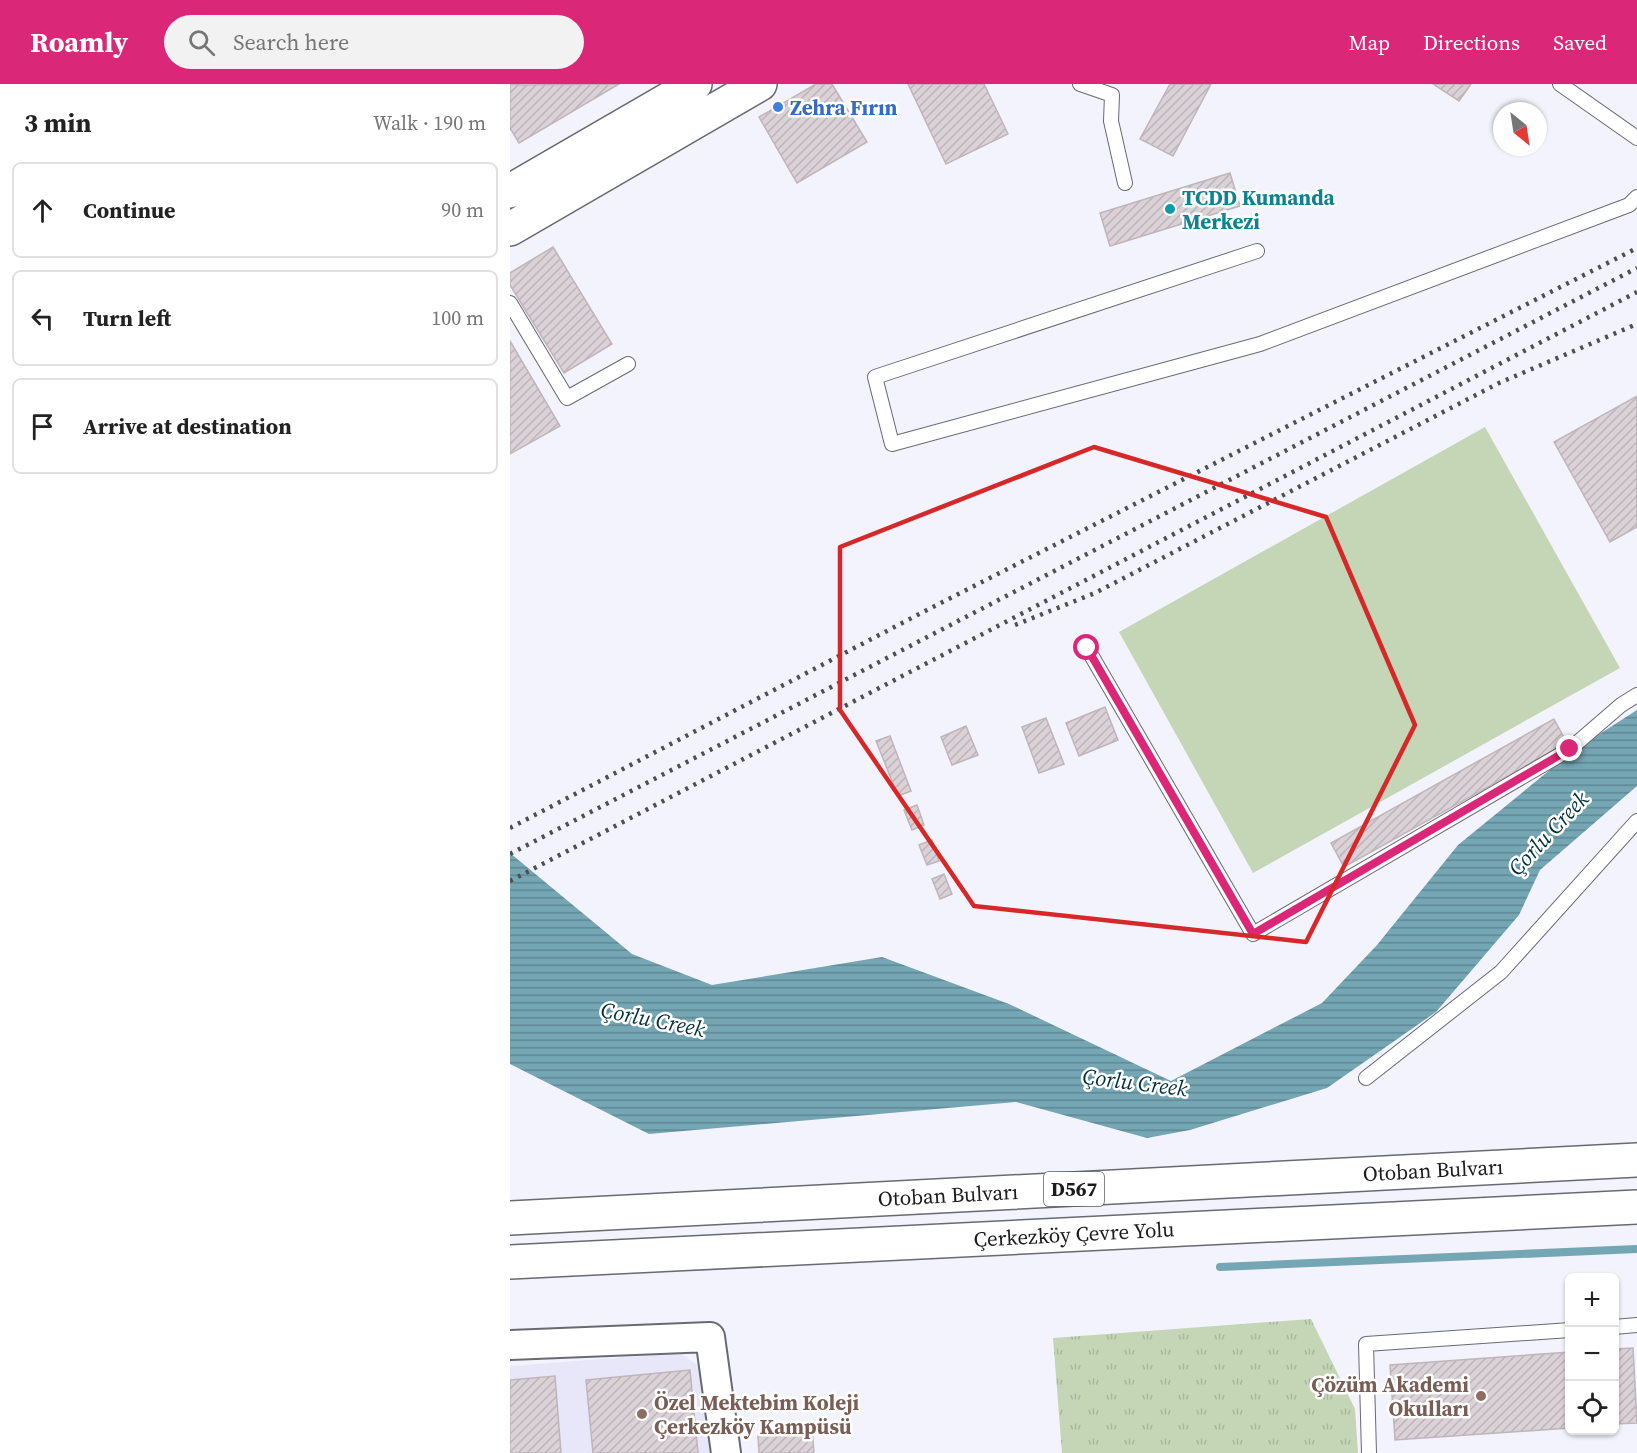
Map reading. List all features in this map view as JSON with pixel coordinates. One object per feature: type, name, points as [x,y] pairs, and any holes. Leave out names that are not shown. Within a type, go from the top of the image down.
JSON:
[{"type":"main road","points":[[510,191],[695,84]]},
{"type":"main road","points":[[510,229],[760,84]]},
{"type":"main road","name":"Otoban Bulvarı","points":[[510,1218],[1637,1160]]},
{"type":"main road","name":"Çerkezköy Çevre Yolu","points":[[510,1262],[1637,1207]]},
{"type":"street","points":[[510,1345],[710,1337],[726,1453]]},
{"type":"lane","points":[[1080,84],[1112,95],[1111,121],[1125,183]]},
{"type":"lane","points":[[1560,84],[1637,138]]},
{"type":"lane","points":[[1257,252],[875,377],[892,444],[1260,344],[1629,205],[1637,197]]},
{"type":"lane","points":[[510,303],[567,398],[628,364]]},
{"type":"lane","points":[[1087,648],[1253,934],[1570,749],[1621,705],[1637,695]]},
{"type":"lane","points":[[1366,1078],[1501,972],[1637,821]]},
{"type":"lane","points":[[1619,1327],[1637,1325]]},
{"type":"lane","points":[[1369,1453],[1366,1344],[1565,1330]]},
{"type":"highlighted area","points":[[1094,447],[1326,517],[1415,725],[1306,942],[974,906],[840,710],[840,547]]},
{"type":"shaded area","name":"Özel Mektebim Koleji Çerkezköy Kampüsü","points":[[680,1353],[711,1374],[719,1453],[510,1453],[510,1366]]},
{"type":"green space","points":[[1485,427],[1620,668],[1253,873],[1119,632]]},
{"type":"green space","points":[[1311,1319],[1355,1409],[1358,1453],[1062,1453],[1053,1338]]},
{"type":"water","name":"Çorlu Creek","points":[[1637,710],[1637,786],[1540,870],[1519,915],[1436,1012],[1327,1088],[1190,1130],[1147,1138],[1016,1102],[649,1134],[510,1064],[510,853],[632,954],[712,985],[882,957],[1009,1004],[1171,1081],[1322,1003],[1377,945],[1458,845],[1573,751]]},
{"type":"building","points":[[510,84],[619,84],[519,143],[510,128]]},
{"type":"building","points":[[816,84],[832,84],[867,142],[797,183],[759,117]]},
{"type":"building","points":[[908,84],[984,84],[1008,134],[946,164]]},
{"type":"building","points":[[1170,84],[1211,84],[1173,156],[1140,139]]},
{"type":"building","points":[[1433,84],[1471,84],[1459,101]]},
{"type":"building","name":"TCDD Kumanda Merkezi","points":[[1230,173],[1240,206],[1110,246],[1100,213]]},
{"type":"building","points":[[553,247],[612,344],[564,373],[510,285],[510,273]]},
{"type":"building","points":[[510,341],[560,426],[510,454]]},
{"type":"building","points":[[1637,396],[1637,527],[1610,542],[1554,442]]},
{"type":"building","points":[[1105,707],[1118,740],[1079,756],[1066,723]]},
{"type":"building","points":[[1046,718],[1064,764],[1039,773],[1022,727]]},
{"type":"building","points":[[1554,719],[1567,743],[1344,867],[1331,843]]},
{"type":"building","points":[[966,726],[978,755],[952,765],[941,737]]},
{"type":"building","points":[[890,736],[911,791],[898,796],[876,741]]},
{"type":"building","points":[[917,805],[924,825],[912,830],[904,810]]},
{"type":"building","points":[[932,840],[939,861],[927,865],[919,845]]},
{"type":"building","points":[[944,874],[952,894],[940,899],[932,879]]},
{"type":"building","points":[[1633,1348],[1637,1423],[1619,1424],[1619,1349]]},
{"type":"building","name":"Çözüm Akademi Okulları","points":[[1565,1352],[1565,1428],[1395,1440],[1390,1365]]},
{"type":"building","points":[[690,1370],[698,1453],[593,1453],[586,1380]]},
{"type":"building","points":[[555,1376],[561,1453],[510,1453],[510,1380]]},
{"type":"building","points":[[812,1428],[814,1453],[759,1453],[758,1436],[787,1434],[787,1430]]},
{"type":"waterway","points":[[1220,1267],[1637,1249]]},
{"type":"railway","points":[[510,828],[927,610],[1637,248]]},
{"type":"railway","points":[[510,854],[1637,268]]},
{"type":"railway","points":[[510,881],[1637,292]]},
{"type":"railway","points":[[1015,625],[1095,593],[1499,383],[1637,324]]},
{"type":"place","name":"Zehra Fırın","points":[[778,107]]},
{"type":"place","name":"TCDD Kumanda Merkezi","points":[[1170,209]]},
{"type":"place","name":"Çözüm Akademi Okulları","points":[[1481,1396]]},
{"type":"place","name":"Özel Mektebim Koleji Çerkezköy Kampüsü","points":[[642,1414]]},
{"type":"route","points":[[1087,648],[1224,889],[1253,934],[1570,749]]}]
